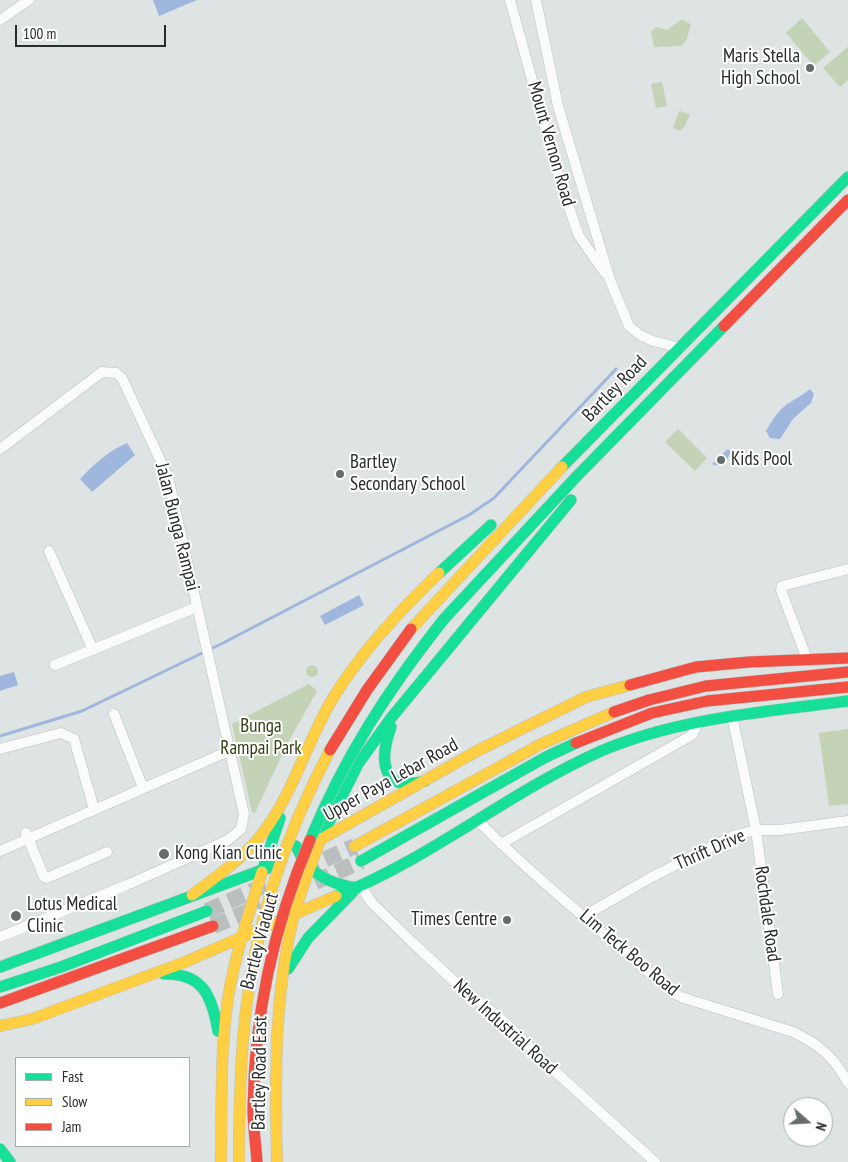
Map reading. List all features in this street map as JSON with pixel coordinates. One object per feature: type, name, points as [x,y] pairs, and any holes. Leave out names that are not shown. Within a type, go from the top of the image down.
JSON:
[{"type":"main road","name":"Bartley Road","points":[[410,628],[545,484],[848,177]]},
{"type":"main road","name":"Bartley Road","points":[[444,619],[610,443],[848,200]]},
{"type":"main road","points":[[425,781],[408,785],[399,782],[391,776],[385,765],[385,741],[400,708],[584,484],[601,461],[610,443]]},
{"type":"main road","points":[[192,896],[248,849],[270,825],[332,698],[373,640],[427,582],[525,495],[535,487],[545,484]]},
{"type":"main road","name":"Bartley Viaduct","points":[[257,1162],[253,1109],[258,1025],[274,941],[291,891],[320,816],[370,719],[405,668],[444,619]]},
{"type":"main road","name":"Bartley Viaduct","points":[[239,1162],[238,1090],[243,1024],[254,955],[275,876],[303,802],[338,734],[366,689],[410,628]]},
{"type":"main road","name":"Upper Paya Lebar Road","points":[[0,968],[192,896],[262,872],[524,727],[586,698],[696,668],[807,659],[848,658]]},
{"type":"main road","points":[[355,846],[541,744],[594,719],[649,700],[706,686],[848,672]]},
{"type":"main road","points":[[361,861],[546,757],[597,733],[643,716],[707,701],[848,687]]},
{"type":"main road","points":[[0,1026],[32,1019],[140,979],[242,938],[296,912],[359,887],[378,878],[556,773],[602,751],[657,731],[732,716],[848,701]]},
{"type":"main road","name":"Bartley Road East","points":[[277,1162],[276,1050],[281,986],[296,912],[320,840],[346,785],[358,764],[400,708]]},
{"type":"main road","points":[[303,759],[302,790],[323,799],[346,785]]},
{"type":"main road","points":[[288,790],[289,824],[298,852],[310,870],[336,885],[359,887]]},
{"type":"main road","name":"Bartley Road East","points":[[221,1162],[222,1066],[228,998],[242,938],[288,790]]},
{"type":"main road","points":[[339,829],[326,852],[324,868],[326,873],[346,879],[378,878]]},
{"type":"main road","points":[[281,986],[292,958],[359,887]]},
{"type":"main road","points":[[0,986],[61,966],[207,911]]},
{"type":"main road","points":[[0,1003],[213,926]]},
{"type":"main road","points":[[140,979],[171,973],[184,974],[205,989],[211,997],[216,1017],[222,1066]]},
{"type":"main road","points":[[0,1149],[10,1162]]},
{"type":"street","points":[[0,20],[29,0]]},
{"type":"street","name":"Mount Vernon Road","points":[[510,0],[556,170],[579,236],[610,280]]},
{"type":"street","name":"Mount Vernon Road","points":[[536,0],[558,106],[610,280],[629,326],[640,335],[653,341],[680,348]]},
{"type":"street","name":"Jalan Bunga Rampai","points":[[0,449],[102,372],[116,373],[126,385],[168,477],[244,814],[241,829],[228,840],[178,863],[0,937]]},
{"type":"street","points":[[49,551],[93,650]]},
{"type":"street","points":[[807,659],[781,590],[782,586],[848,569]]},
{"type":"street","points":[[55,665],[197,607]]},
{"type":"street","points":[[114,714],[143,788]]},
{"type":"street","name":"Rochdale Road","points":[[732,716],[756,830],[778,994]]},
{"type":"street","points":[[501,844],[692,735],[698,723]]},
{"type":"street","points":[[0,748],[61,733],[74,739],[94,809]]},
{"type":"street","points":[[0,851],[27,836],[229,751]]},
{"type":"street","name":"Lim Teck Boo Road","points":[[477,820],[521,864],[671,991],[681,997],[807,1038],[824,1049],[848,1083]]},
{"type":"street","name":"Thrift Drive","points":[[584,916],[650,878],[733,836],[756,830],[785,829],[848,821]]},
{"type":"street","points":[[27,836],[44,877],[107,852]]},
{"type":"street","name":"New Industrial Road","points":[[359,887],[371,902],[455,982],[506,1024],[548,1066],[655,1162]]},
{"type":"green space","points":[[802,18],[830,52],[814,66],[786,33]]},
{"type":"green space","points":[[682,19],[691,25],[686,41],[681,46],[654,47],[651,32],[656,27],[667,30]]},
{"type":"green space","points":[[848,47],[848,80],[840,87],[823,68]]},
{"type":"green space","points":[[662,82],[667,106],[656,108],[651,84]]},
{"type":"green space","points":[[679,111],[690,114],[685,126],[680,131],[673,128]]},
{"type":"green space","points":[[678,429],[707,458],[695,471],[665,442]]},
{"type":"green space","points":[[310,665],[314,665],[318,671],[314,677],[310,677],[306,673],[306,669]]},
{"type":"green space","name":"Bunga Rampai Park","points":[[309,684],[317,691],[286,746],[255,813],[252,812],[232,724]]},
{"type":"green space","points":[[848,729],[848,804],[829,806],[819,733]]},
{"type":"water","points":[[153,0],[197,0],[159,16]]},
{"type":"water","points":[[810,389],[814,394],[811,403],[793,419],[780,439],[770,438],[766,431],[777,413]]},
{"type":"water","points":[[127,443],[135,455],[92,492],[80,479],[102,458]]},
{"type":"water","name":"Kids Pool","points":[[728,449],[731,452],[724,462],[719,465],[712,464]]},
{"type":"water","points":[[359,595],[364,605],[325,625],[320,616]]},
{"type":"water","points":[[14,672],[18,685],[0,691],[0,676]]},
{"type":"waterway","points":[[0,736],[82,711],[223,643],[469,515],[494,498],[616,369]]},
{"type":"tunnel","points":[[303,869],[355,846]]},
{"type":"tunnel","points":[[315,882],[361,861]]},
{"type":"tunnel","points":[[207,911],[266,885]]},
{"type":"tunnel","points":[[213,926],[261,906]]},
{"type":"traffic: fast","points":[[562,467],[848,177]]},
{"type":"traffic: fast","points":[[444,619],[577,476],[724,326]]},
{"type":"traffic: fast","points":[[320,840],[358,764],[391,718],[571,500]]},
{"type":"traffic: fast","points":[[439,573],[491,525]]},
{"type":"traffic: fast","points":[[310,840],[338,780],[369,725],[404,672],[444,619]]},
{"type":"traffic: fast","points":[[336,896],[404,864],[567,767],[601,751],[661,731],[692,724],[754,713],[848,701]]},
{"type":"traffic: fast","points":[[391,727],[385,751],[387,771],[392,778],[399,782],[425,781]]},
{"type":"traffic: fast","points":[[361,861],[546,757],[576,743]]},
{"type":"traffic: fast","points":[[262,872],[280,818]]},
{"type":"traffic: fast","points":[[296,846],[306,863],[320,876],[337,884],[357,888]]},
{"type":"traffic: fast","points":[[0,967],[273,866]]},
{"type":"traffic: fast","points":[[288,969],[308,938],[352,893]]},
{"type":"traffic: fast","points":[[0,987],[61,967],[207,911]]},
{"type":"traffic: fast","points":[[164,974],[177,975],[197,982],[209,997],[218,1031]]},
{"type":"traffic: fast","points":[[0,1149],[10,1162]]},
{"type":"traffic: slow","points":[[411,629],[562,467]]},
{"type":"traffic: slow","points":[[192,895],[234,862],[262,834],[279,808],[324,713],[344,681],[382,632],[439,573]]},
{"type":"traffic: slow","points":[[316,842],[477,751],[586,697],[630,685]]},
{"type":"traffic: slow","points":[[355,846],[541,744],[614,712]]},
{"type":"traffic: slow","points":[[239,1162],[243,1035],[256,948],[275,879],[287,846],[314,781],[330,750]]},
{"type":"traffic: slow","points":[[277,1162],[276,1070],[282,979],[293,919],[320,840]]},
{"type":"traffic: slow","points":[[221,1162],[225,1018],[238,950],[262,872]]},
{"type":"traffic: slow","points":[[0,1026],[32,1019],[185,962],[336,896]]},
{"type":"traffic: jam","points":[[724,326],[848,200]]},
{"type":"traffic: jam","points":[[330,750],[367,690],[411,629]]},
{"type":"traffic: jam","points":[[630,685],[696,667],[749,662],[848,658]]},
{"type":"traffic: jam","points":[[614,712],[649,700],[706,686],[848,672]]},
{"type":"traffic: jam","points":[[576,743],[652,713],[707,701],[848,687]]},
{"type":"traffic: jam","points":[[257,1162],[253,1122],[254,1074],[262,1005],[276,938],[297,872],[310,840]]},
{"type":"traffic: jam","points":[[0,1003],[213,926]]},
{"type":"place","name":"Maris Stella High School","points":[[810,68]]},
{"type":"place","name":"Kids Pool","points":[[721,460]]},
{"type":"place","name":"Bartley Secondary School","points":[[340,474]]},
{"type":"place","name":"Kong Kian Clinic","points":[[164,854]]},
{"type":"place","name":"Lotus Medical Clinic","points":[[16,916]]},
{"type":"place","name":"Times Centre","points":[[507,920]]}]
